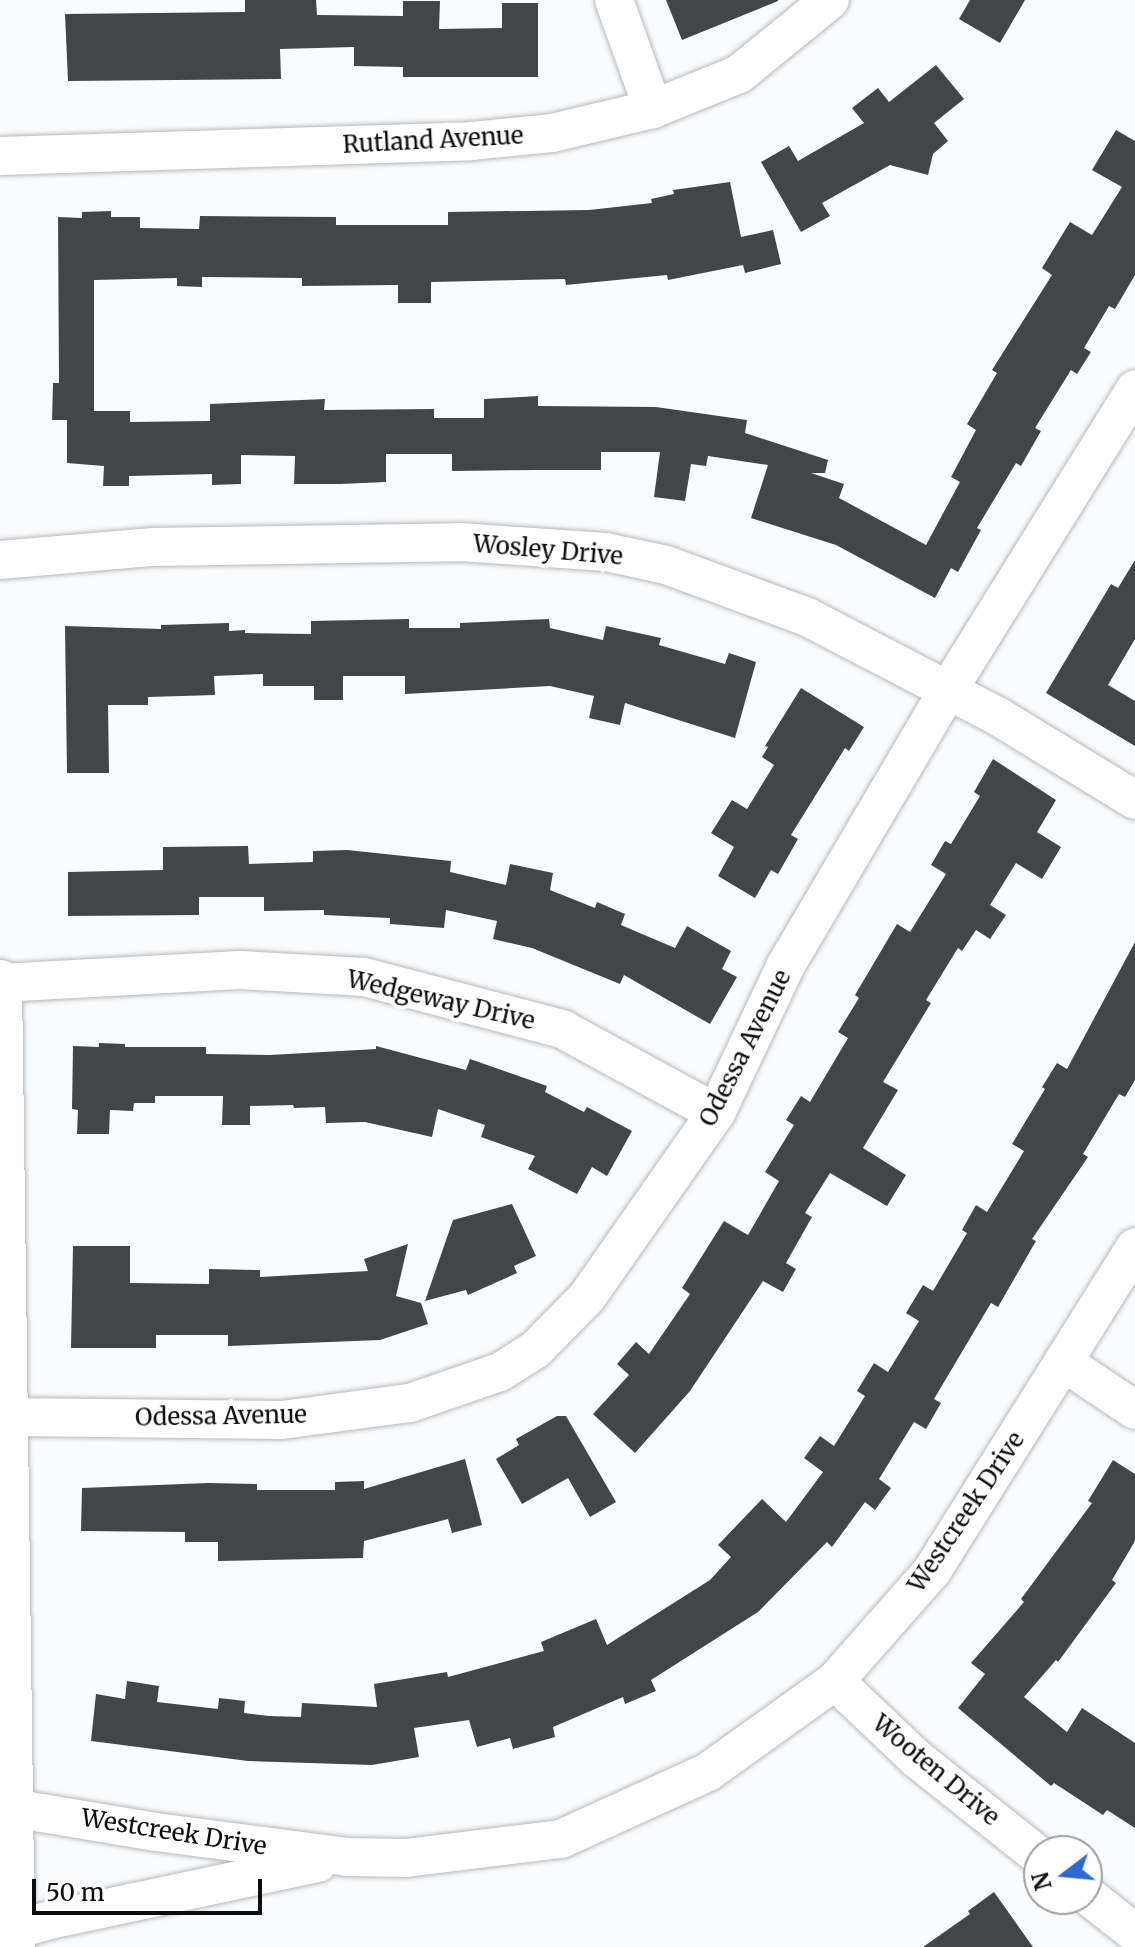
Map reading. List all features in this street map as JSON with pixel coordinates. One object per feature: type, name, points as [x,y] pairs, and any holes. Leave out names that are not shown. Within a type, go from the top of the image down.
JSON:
[{"type":"main road","points":[[0,982],[7,1417],[8,1937]]},
{"type":"street","points":[[614,0],[653,109]]},
{"type":"street","name":"Rutland Avenue","points":[[0,156],[472,141],[552,133],[653,109],[739,74],[830,0]]},
{"type":"street","name":"Odessa Avenue","points":[[7,1417],[282,1420],[410,1403],[500,1372],[535,1350],[587,1297],[716,1113],[786,965],[948,690],[1135,389]]},
{"type":"street","name":"Wosley Drive","points":[[0,560],[153,547],[460,542],[606,552],[666,565],[807,617],[999,717],[1135,800]]},
{"type":"street","name":"Wedgeway Drive","points":[[0,982],[240,970],[364,977],[562,1029],[716,1113]]},
{"type":"street","name":"Westcreek Drive","points":[[6,1806],[156,1832],[348,1857],[421,1857],[561,1839],[708,1772],[835,1681],[932,1571],[1135,1247]]},
{"type":"street","points":[[1065,1363],[1135,1410]]},
{"type":"street","name":"Wooten Drive","points":[[835,1681],[917,1759],[1023,1843]]},
{"type":"street","name":"Westcreek Drive","points":[[8,1937],[50,1920],[348,1857]]},
{"type":"street","points":[[1103,1908],[1135,1933]]},
{"type":"building","points":[[245,0],[316,0],[317,15],[403,16],[403,1],[440,1],[439,29],[502,28],[502,3],[538,3],[538,77],[403,77],[403,67],[354,66],[354,47],[280,49],[281,79],[68,81],[65,14],[245,12]]},
{"type":"building","points":[[666,0],[778,0],[778,1],[682,40]]},
{"type":"building","points":[[970,0],[1025,0],[1000,43],[959,19]]},
{"type":"building","points":[[936,65],[964,99],[934,123],[948,141],[933,154],[928,175],[890,165],[822,203],[830,216],[801,232],[761,162],[789,146],[798,161],[864,123],[852,108],[878,88],[889,102]]},
{"type":"building","points":[[1116,130],[1135,141],[1135,275],[1115,309],[1109,306],[1084,348],[1091,352],[1077,374],[1071,370],[1035,428],[1041,431],[1021,466],[1016,463],[977,528],[981,530],[958,572],[951,568],[935,598],[836,545],[751,518],[768,465],[708,456],[706,466],[691,464],[685,501],[654,497],[660,452],[601,452],[601,470],[452,471],[452,454],[386,454],[386,482],[340,484],[294,484],[295,456],[241,455],[241,484],[212,485],[212,474],[129,476],[129,486],[103,486],[104,466],[67,463],[67,420],[52,420],[53,383],[59,383],[58,217],[82,218],[82,212],[111,211],[111,217],[140,217],[140,228],[199,229],[200,216],[336,217],[336,225],[448,225],[448,212],[589,210],[652,203],[651,199],[674,194],[673,190],[730,182],[741,237],[773,230],[781,264],[745,273],[743,265],[668,280],[667,275],[566,285],[565,279],[431,282],[431,303],[398,303],[398,285],[302,286],[302,278],[202,277],[202,287],[177,286],[177,278],[94,280],[94,411],[130,411],[130,422],[210,421],[210,404],[325,399],[324,410],[434,409],[434,418],[484,418],[484,399],[538,396],[538,406],[656,407],[747,420],[745,433],[828,460],[825,473],[811,473],[844,484],[839,498],[926,545],[960,482],[951,477],[976,430],[967,424],[997,373],[992,370],[1052,275],[1042,268],[1070,222],[1092,235],[1122,187],[1092,170]]},
{"type":"building","points":[[1135,560],[1135,639],[1108,685],[1135,701],[1135,746],[1046,693],[1111,584],[1118,588]]},
{"type":"building","points":[[409,619],[409,628],[460,628],[460,623],[549,619],[550,628],[603,640],[606,626],[661,638],[659,645],[725,664],[729,653],[756,662],[735,738],[625,703],[620,725],[589,718],[594,696],[550,686],[405,694],[405,676],[343,676],[343,700],[314,700],[314,686],[263,686],[263,674],[214,676],[215,695],[148,697],[148,705],[108,705],[109,773],[67,773],[65,626],[161,629],[161,625],[229,623],[229,631],[311,634],[311,621]]},
{"type":"building","points":[[801,688],[864,727],[849,751],[845,748],[791,835],[798,839],[778,874],[771,870],[755,898],[718,876],[734,847],[711,833],[732,800],[747,809],[774,765],[762,757],[768,747],[765,746]]},
{"type":"building","points":[[993,759],[1056,800],[1037,832],[1061,847],[1042,879],[1016,863],[990,905],[1006,915],[990,939],[976,930],[962,951],[958,948],[926,1000],[931,1003],[883,1082],[898,1090],[863,1148],[906,1175],[887,1206],[830,1173],[805,1213],[812,1217],[786,1263],[796,1269],[783,1292],[763,1281],[690,1391],[635,1453],[593,1414],[629,1375],[617,1364],[636,1342],[649,1354],[690,1294],[682,1288],[724,1221],[748,1235],[779,1181],[765,1172],[794,1125],[786,1120],[801,1096],[810,1102],[848,1038],[838,1032],[859,998],[855,995],[897,924],[910,932],[946,874],[931,865],[945,841],[951,844],[980,796],[974,792]]},
{"type":"building","points":[[248,846],[249,864],[313,862],[313,851],[347,850],[451,861],[450,872],[506,885],[510,864],[553,873],[550,890],[595,908],[597,902],[625,914],[621,925],[675,948],[687,926],[731,951],[722,969],[737,977],[710,1024],[624,975],[620,984],[532,948],[493,939],[497,921],[446,910],[444,928],[390,924],[390,918],[324,915],[324,910],[264,911],[264,897],[199,897],[199,915],[68,916],[68,872],[163,870],[163,847]]},
{"type":"building","points":[[1135,942],[1135,1080],[1125,1097],[1119,1094],[1083,1154],[1088,1157],[1032,1239],[1036,1241],[998,1307],[991,1303],[934,1399],[941,1403],[926,1429],[914,1422],[879,1479],[891,1488],[875,1510],[865,1502],[832,1547],[827,1542],[758,1612],[651,1680],[656,1691],[625,1704],[623,1697],[553,1727],[555,1737],[513,1749],[510,1738],[477,1747],[469,1720],[414,1728],[419,1757],[372,1765],[248,1761],[91,1741],[96,1694],[125,1699],[127,1681],[159,1686],[157,1702],[218,1709],[219,1698],[245,1701],[244,1713],[301,1717],[302,1703],[377,1707],[374,1684],[447,1672],[448,1677],[544,1651],[541,1642],[596,1619],[607,1645],[710,1580],[731,1557],[718,1545],[762,1499],[786,1522],[823,1472],[804,1458],[820,1436],[834,1446],[865,1396],[857,1391],[874,1363],[888,1372],[919,1321],[906,1313],[923,1285],[933,1291],[967,1233],[962,1230],[976,1205],[987,1212],[1024,1151],[1012,1144],[1045,1089],[1042,1087],[1057,1063],[1067,1069]]},
{"type":"building","points":[[99,1043],[125,1044],[125,1047],[206,1047],[206,1054],[270,1055],[376,1049],[376,1046],[466,1070],[470,1059],[547,1086],[545,1092],[584,1112],[587,1107],[632,1131],[607,1176],[592,1167],[577,1194],[528,1169],[535,1156],[481,1137],[485,1125],[438,1109],[432,1137],[365,1122],[326,1123],[325,1107],[294,1108],[293,1105],[250,1106],[250,1125],[222,1125],[223,1096],[155,1096],[155,1103],[134,1103],[133,1111],[110,1110],[109,1134],[77,1134],[78,1110],[72,1109],[73,1046],[99,1047]]},
{"type":"building","points":[[512,1204],[536,1256],[514,1266],[517,1273],[468,1295],[466,1290],[425,1301],[453,1220]]},
{"type":"building","points":[[408,1244],[396,1296],[421,1303],[428,1324],[380,1340],[228,1346],[228,1335],[156,1335],[156,1348],[71,1348],[73,1246],[130,1246],[130,1283],[209,1284],[209,1269],[260,1270],[260,1277],[368,1271],[364,1259]]},
{"type":"building","points":[[557,1416],[566,1416],[616,1502],[590,1517],[568,1478],[522,1504],[496,1459],[519,1445],[516,1439]]},
{"type":"building","points":[[465,1459],[482,1525],[452,1533],[448,1519],[364,1541],[363,1558],[218,1561],[218,1542],[185,1542],[185,1532],[81,1531],[82,1488],[208,1483],[257,1484],[257,1490],[335,1490],[335,1482],[364,1481],[364,1489]]},
{"type":"building","points":[[1113,1460],[1135,1474],[1135,1541],[1112,1580],[1116,1583],[1058,1662],[1056,1660],[1024,1697],[1067,1732],[1082,1708],[1135,1743],[1135,1828],[1107,1810],[1103,1815],[1054,1783],[1051,1786],[958,1708],[985,1674],[971,1663],[1024,1602],[1021,1599],[1092,1503],[1088,1501]]},
{"type":"building","points":[[994,1892],[1033,1947],[923,1947],[970,1914],[968,1911]]}]
